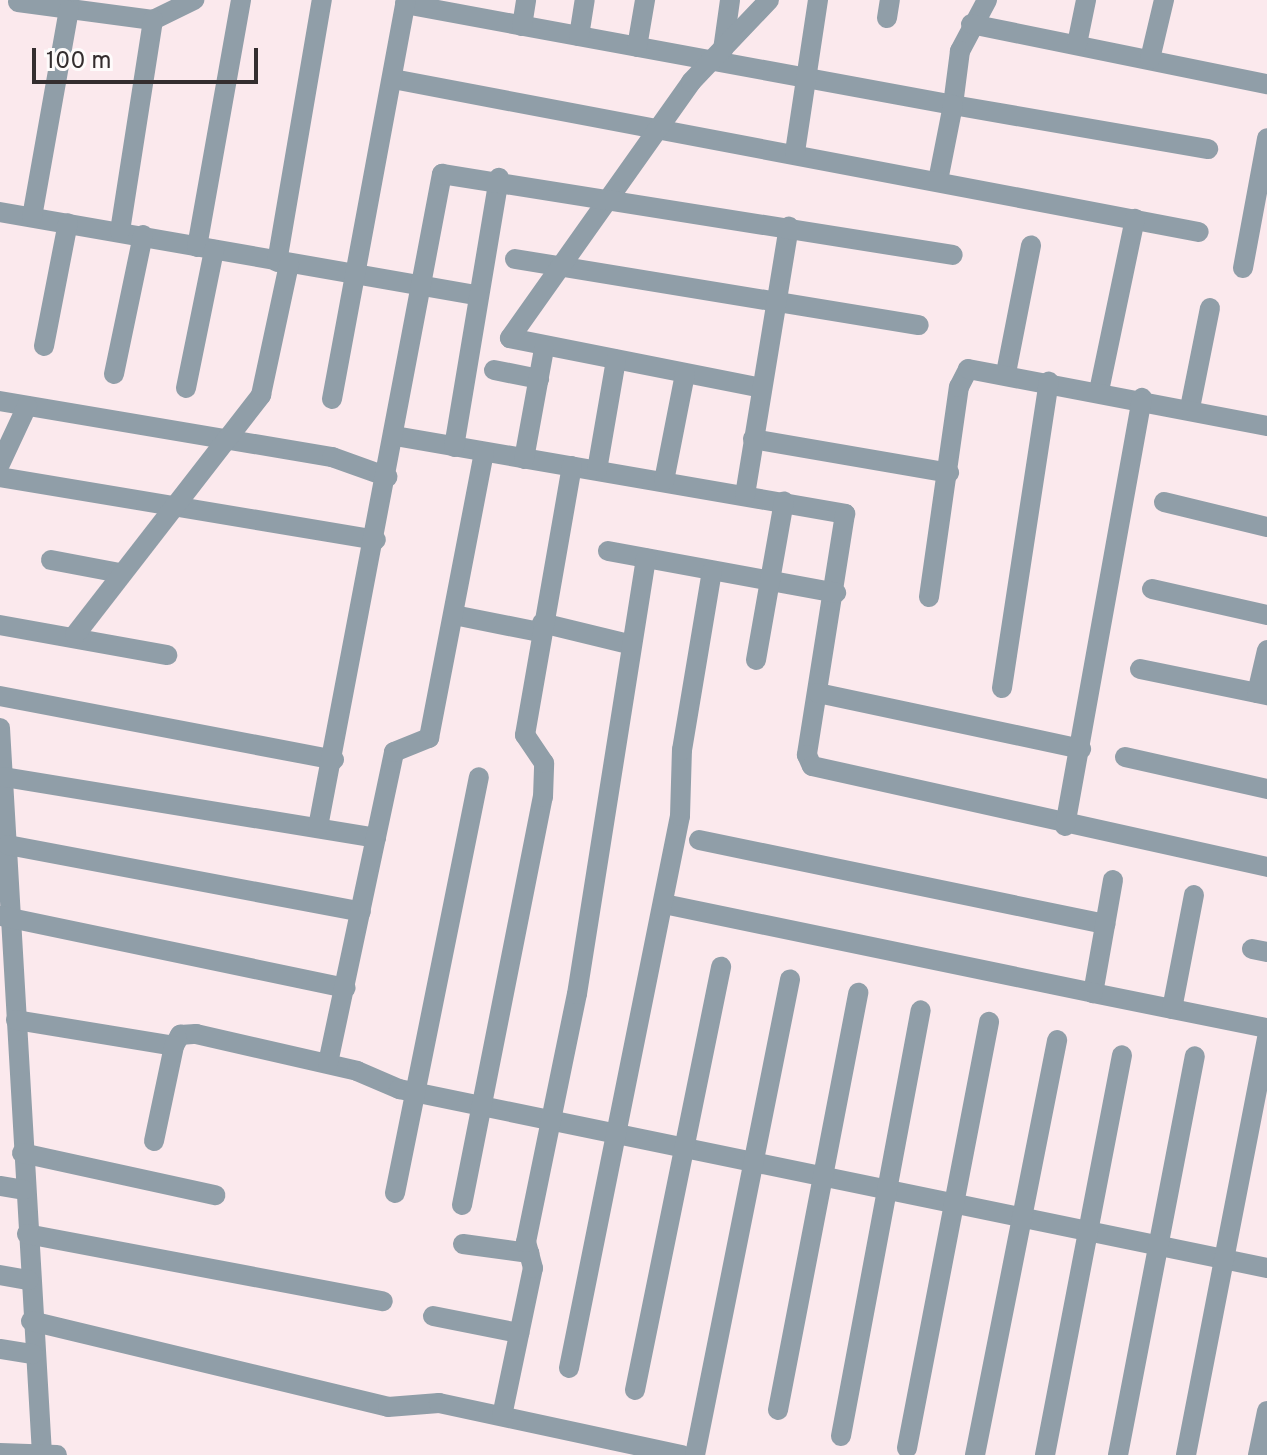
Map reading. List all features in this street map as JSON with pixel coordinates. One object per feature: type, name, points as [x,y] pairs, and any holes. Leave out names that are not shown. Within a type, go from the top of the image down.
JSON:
[{"type":"street","points":[[18,2],[69,10],[107,7],[153,20],[194,0]]},
{"type":"street","points":[[186,388],[241,0]]},
{"type":"street","points":[[75,635],[120,573],[227,439],[265,384],[322,0]]},
{"type":"street","points":[[522,26],[526,0]]},
{"type":"street","points":[[579,36],[585,0]]},
{"type":"street","points":[[637,47],[645,0]]},
{"type":"street","points":[[717,56],[730,0]]},
{"type":"street","points":[[762,388],[513,343],[510,334],[603,199],[717,56],[769,0]]},
{"type":"street","points":[[795,152],[818,0]]},
{"type":"street","points":[[938,181],[971,24],[987,0]]},
{"type":"street","points":[[1077,44],[1086,0]]},
{"type":"street","points":[[1150,59],[1164,0]]},
{"type":"street","points":[[332,399],[405,2],[457,7],[522,26],[637,47],[717,56],[805,79],[1208,149]]},
{"type":"street","points":[[32,217],[69,10]]},
{"type":"street","points":[[120,231],[153,20]]},
{"type":"street","points":[[971,24],[1267,84]]},
{"type":"street","points":[[393,79],[795,152],[1199,232]]},
{"type":"street","points":[[1243,268],[1267,138]]},
{"type":"street","points":[[318,827],[334,760],[388,477],[442,174],[499,178],[603,199],[953,255]]},
{"type":"street","points":[[454,447],[499,178]]},
{"type":"street","points":[[0,212],[479,296]]},
{"type":"street","points":[[1099,391],[1135,219]]},
{"type":"street","points":[[44,346],[68,223]]},
{"type":"street","points":[[745,495],[789,227]]},
{"type":"street","points":[[114,374],[143,235]]},
{"type":"street","points":[[1006,373],[1031,245]]},
{"type":"street","points":[[515,259],[919,325]]},
{"type":"street","points":[[1190,408],[1210,308]]},
{"type":"street","points":[[524,459],[544,349]]},
{"type":"street","points":[[597,470],[616,360]]},
{"type":"street","points":[[929,597],[962,375],[978,368],[1142,398],[1267,426]]},
{"type":"street","points":[[494,370],[539,379]]},
{"type":"street","points":[[664,481],[685,374]]},
{"type":"street","points":[[1002,688],[1049,382]]},
{"type":"street","points":[[1065,826],[1142,398]]},
{"type":"street","points":[[0,401],[341,459],[388,477]]},
{"type":"street","points":[[0,464],[27,406]]},
{"type":"street","points":[[395,436],[845,514],[836,593],[807,755],[812,766],[1065,826],[1267,867]]},
{"type":"street","points":[[753,439],[949,473]]},
{"type":"street","points":[[328,1063],[394,752],[429,738],[484,453]]},
{"type":"street","points":[[462,1205],[543,797],[544,763],[525,735],[540,627],[572,466]]},
{"type":"street","points":[[0,477],[176,503],[376,540]]},
{"type":"street","points":[[756,660],[784,501]]},
{"type":"street","points":[[1164,502],[1267,527]]},
{"type":"street","points":[[608,551],[836,593]]},
{"type":"street","points":[[502,1416],[533,1268],[529,1253],[609,808],[628,644],[646,558]]},
{"type":"street","points":[[51,560],[120,573]]},
{"type":"street","points":[[569,1368],[621,1135],[664,904],[712,571]]},
{"type":"street","points":[[1152,589],[1267,615]]},
{"type":"street","points":[[454,615],[628,644]]},
{"type":"street","points":[[0,625],[75,635],[167,655]]},
{"type":"street","points":[[1140,669],[1262,694],[1267,650]]},
{"type":"street","points":[[818,693],[1081,749]]},
{"type":"street","points":[[0,696],[334,760]]},
{"type":"street","points":[[1,738],[8,845],[6,917],[11,1031],[10,1115],[22,1153],[42,1455]]},
{"type":"street","points":[[1125,757],[1267,789]]},
{"type":"street","points":[[4,777],[376,838]]},
{"type":"street","points":[[395,1193],[479,777]]},
{"type":"street","points":[[699,840],[1105,924]]},
{"type":"street","points":[[8,845],[361,912]]},
{"type":"street","points":[[1093,993],[1113,880]]},
{"type":"street","points":[[1172,1009],[1194,895]]},
{"type":"street","points":[[664,904],[1267,1028]]},
{"type":"street","points":[[6,917],[346,988]]},
{"type":"street","points":[[635,1390],[721,967]]},
{"type":"street","points":[[695,1455],[756,1164],[790,979]]},
{"type":"street","points":[[778,1410],[858,993]]},
{"type":"street","points":[[841,1436],[921,1010]]},
{"type":"street","points":[[907,1448],[957,1203],[989,1022]]},
{"type":"street","points":[[11,1031],[174,1046]]},
{"type":"street","points":[[154,1141],[174,1046],[180,1035],[196,1034],[328,1063],[416,1093],[1267,1268]]},
{"type":"street","points":[[1186,1455],[1228,1260],[1267,1038]]},
{"type":"street","points":[[975,1455],[1026,1219],[1057,1040]]},
{"type":"street","points":[[1045,1455],[1122,1055]]},
{"type":"street","points":[[1118,1455],[1195,1056]]},
{"type":"street","points":[[22,1153],[215,1195]]},
{"type":"street","points":[[0,1186],[24,1190]]},
{"type":"street","points":[[27,1234],[383,1301]]},
{"type":"street","points":[[463,1244],[529,1253]]},
{"type":"street","points":[[0,1275],[29,1280]]},
{"type":"street","points":[[433,1316],[519,1333]]},
{"type":"street","points":[[31,1321],[388,1407],[431,1402],[682,1455]]},
{"type":"street","points":[[0,1349],[33,1354]]},
{"type":"street","points":[[1258,1455],[1267,1411]]},
{"type":"street","points":[[0,1453],[57,1455]]}]
